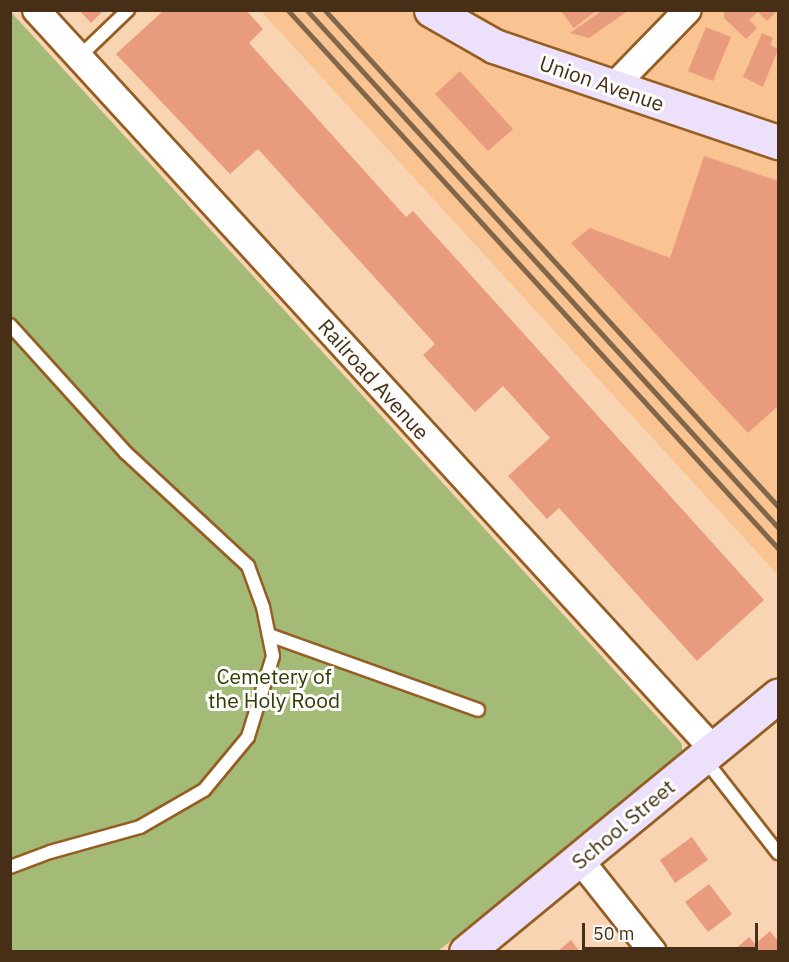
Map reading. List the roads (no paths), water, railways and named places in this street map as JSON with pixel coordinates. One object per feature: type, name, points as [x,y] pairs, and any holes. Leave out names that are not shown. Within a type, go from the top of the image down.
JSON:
[{"type":"street","name":"Railroad Avenue","points":[[36,10],[707,752]]},
{"type":"street","name":"Union Avenue","points":[[430,10],[494,46],[778,142]]},
{"type":"street","points":[[613,87],[688,10]]},
{"type":"street","name":"School Street","points":[[466,951],[778,696]]},
{"type":"street","points":[[580,860],[653,951]]},
{"type":"lane","points":[[79,57],[128,10]]},
{"type":"lane","points":[[10,325],[125,452],[248,566],[273,656],[248,737],[204,790],[140,827],[50,852],[10,867]]},
{"type":"lane","points":[[269,635],[478,710]]},
{"type":"lane","points":[[707,752],[778,853]]},
{"type":"railway","points":[[288,10],[778,548]]},
{"type":"railway","points":[[307,10],[778,527]]},
{"type":"railway","points":[[325,10],[778,506]]},
{"type":"park label","name":"Cemetery of the Holy Rood","points":[[274,688]]}]
